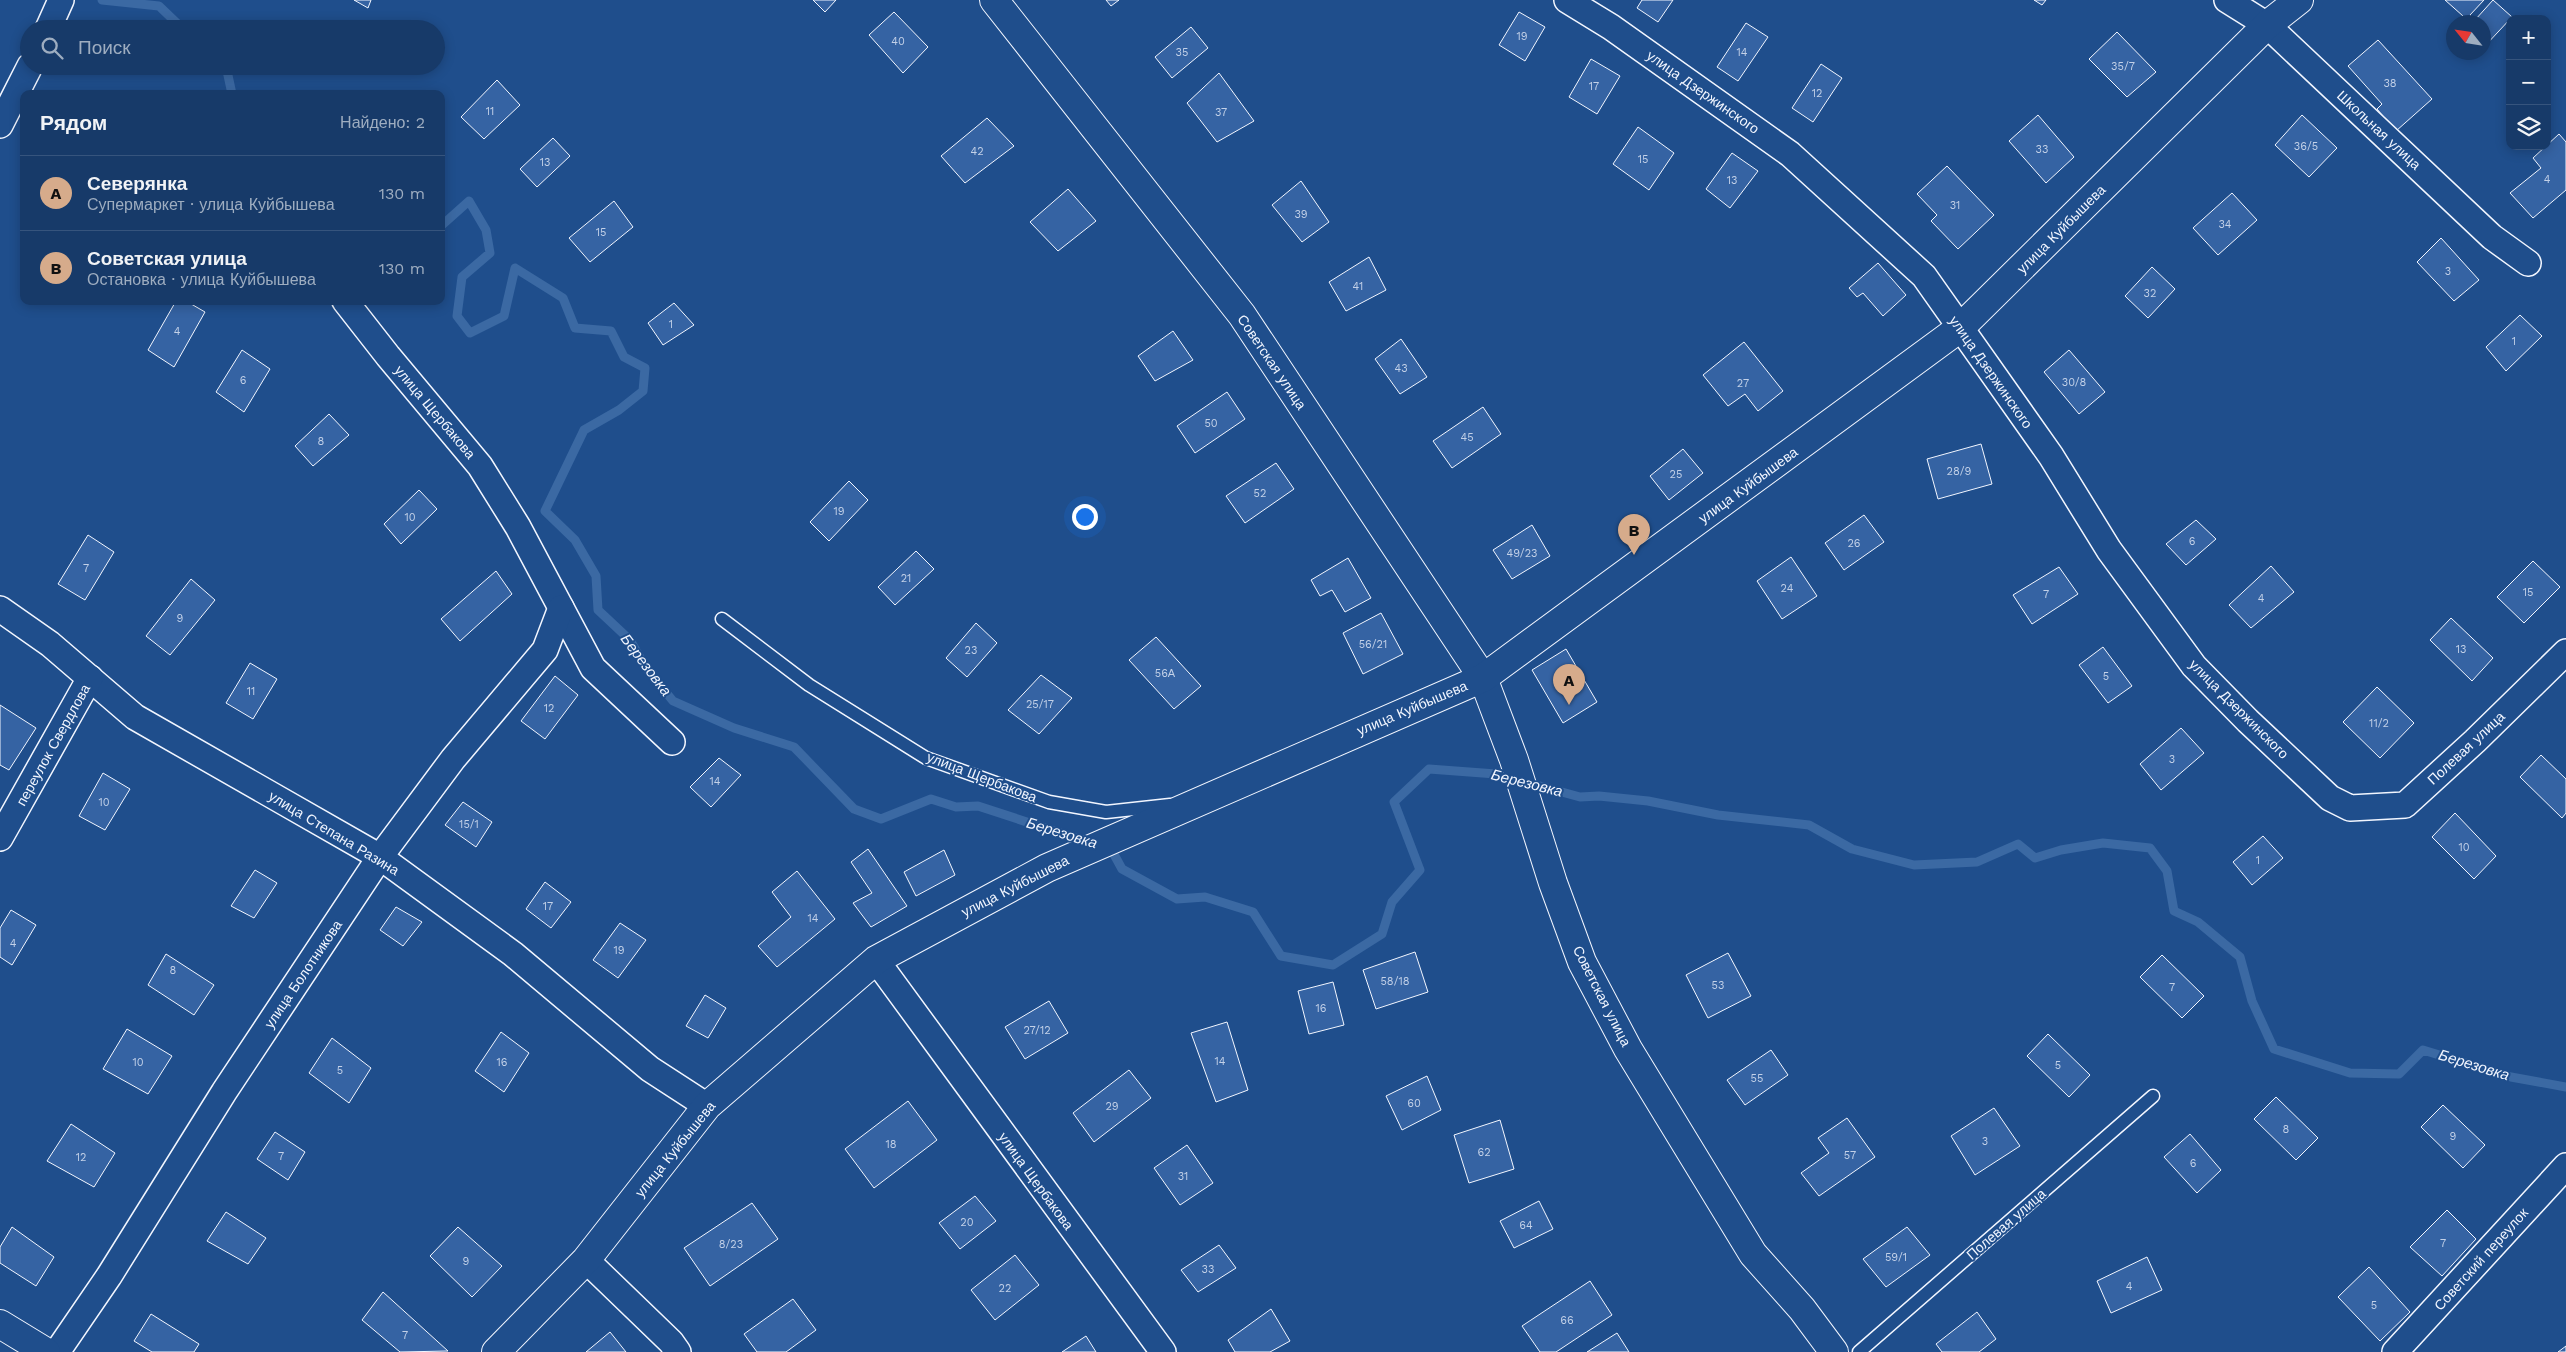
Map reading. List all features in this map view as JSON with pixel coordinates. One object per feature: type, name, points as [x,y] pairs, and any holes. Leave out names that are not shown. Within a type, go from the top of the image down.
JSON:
[{"type":"street","name":"Советская улица","points":[[994,0],[1242,316],[1483,678],[1514,760],[1552,883],[1582,962],[1628,1048],[1753,1254],[1802,1309],[1834,1352]]},
{"type":"street","name":"улица Дзержинского","points":[[1567,0],[1611,27],[1790,154],[1924,276],[2051,456],[2109,550],[2194,666],[2248,721],[2330,798],[2350,808]]},
{"type":"street","name":"Школьная улица","points":[[2228,0],[2267,25],[2492,237],[2528,263]]},
{"type":"street","name":"улица Куйбышева","points":[[496,1352],[586,1260],[707,1106],[876,960],[1047,868],[1192,803],[1483,678],[1960,328],[2267,25],[2299,0]]},
{"type":"street","points":[[21,90],[27,75]]},
{"type":"street","points":[[11,116],[20,92]]},
{"type":"street","name":"улица Щербакова","points":[[348,305],[480,466],[518,527],[593,668],[672,742]]},
{"type":"street","name":"улица Болотникова","points":[[57,1352],[108,1276],[224,1092],[380,858],[454,759],[545,650],[561,608]]},
{"type":"street","name":"улица Степана Разина","points":[[0,609],[50,644],[135,717],[380,858],[512,954],[650,1069],[707,1106]]},
{"type":"street","name":"Полевая улица","points":[[2350,808],[2405,805],[2475,741],[2566,652]]},
{"type":"street","name":"переулок Свердлова","points":[[0,838],[90,678]]},
{"type":"street","name":"улица Щербакова","points":[[876,960],[1163,1352]]},
{"type":"street","name":"Советский переулок","points":[[2402,1350],[2566,1166]]},
{"type":"street","points":[[586,1260],[671,1342],[678,1352]]},
{"type":"street","points":[[0,1324],[46,1352]]},
{"type":"lane","name":"улица Щербакова","points":[[722,619],[809,685],[926,758],[1058,804],[1106,812],[1192,803]]},
{"type":"lane","name":"Полевая улица","points":[[1859,1352],[2153,1096]]},
{"type":"building","points":[[354,0],[371,0],[368,8]]},
{"type":"building","points":[[813,0],[836,0],[825,12]]},
{"type":"building","points":[[1106,0],[1119,0],[1111,6]]},
{"type":"building","points":[[1642,0],[1673,0],[1658,22],[1637,8]]},
{"type":"building","points":[[2034,0],[2046,0],[2042,5]]},
{"type":"building","points":[[2445,0],[2484,0],[2470,15],[2462,15]]},
{"type":"building","points":[[2493,0],[2510,15],[2506,15],[2506,23],[2491,40],[2491,15],[2480,15]]},
{"type":"building","points":[[894,12],[928,47],[903,73],[869,35]]},
{"type":"building","points":[[1519,12],[1545,27],[1525,61],[1499,45]]},
{"type":"building","points":[[1746,23],[1768,37],[1738,81],[1717,67]]},
{"type":"building","points":[[1191,27],[1208,48],[1172,78],[1155,57]]},
{"type":"building","points":[[2117,32],[2156,72],[2127,97],[2089,59]]},
{"type":"building","points":[[2378,40],[2432,99],[2396,131],[2377,109],[2382,104],[2348,66]]},
{"type":"building","points":[[1591,59],[1620,76],[1597,114],[1569,97]]},
{"type":"building","points":[[1821,64],[1842,78],[1813,122],[1792,108]]},
{"type":"building","points":[[1219,73],[1254,121],[1217,142],[1187,103]]},
{"type":"building","points":[[497,80],[520,105],[484,139],[461,117]]},
{"type":"building","points":[[2038,115],[2074,157],[2046,183],[2009,141]]},
{"type":"building","points":[[2302,115],[2337,148],[2309,177],[2275,145]]},
{"type":"building","points":[[987,118],[1014,146],[965,183],[941,156]]},
{"type":"building","points":[[1638,127],[1674,153],[1649,190],[1613,164]]},
{"type":"building","points":[[2559,134],[2566,142],[2566,190],[2533,218],[2510,193],[2541,168],[2533,158],[2542,150],[2551,150],[2551,141]]},
{"type":"building","points":[[553,138],[570,156],[537,187],[520,169]]},
{"type":"building","points":[[1732,153],[1758,171],[1730,208],[1706,189]]},
{"type":"building","points":[[1947,166],[1994,215],[1958,249],[1931,221],[1937,215],[1917,194]]},
{"type":"building","points":[[1301,181],[1329,222],[1302,242],[1272,205]]},
{"type":"building","points":[[1068,189],[1096,221],[1058,251],[1030,222]]},
{"type":"building","points":[[2232,193],[2257,220],[2218,255],[2193,228]]},
{"type":"building","points":[[614,201],[633,227],[590,262],[569,238]]},
{"type":"building","points":[[2441,238],[2479,280],[2454,301],[2417,262]]},
{"type":"building","points":[[1369,257],[1386,290],[1346,311],[1329,282]]},
{"type":"building","points":[[1878,263],[1906,295],[1883,316],[1863,293],[1857,297],[1849,288]]},
{"type":"building","points":[[2152,267],[2175,289],[2148,318],[2125,296]]},
{"type":"building","points":[[674,303],[694,325],[663,345],[648,323]]},
{"type":"building","points":[[174,305],[193,305],[205,312],[174,367],[148,350]]},
{"type":"building","points":[[2520,315],[2542,336],[2506,371],[2486,347]]},
{"type":"building","points":[[1173,331],[1193,360],[1155,381],[1138,356]]},
{"type":"building","points":[[1401,339],[1427,377],[1400,394],[1375,359]]},
{"type":"building","points":[[1744,342],[1783,391],[1758,411],[1745,394],[1728,406],[1703,375]]},
{"type":"building","points":[[242,350],[270,369],[244,412],[216,392]]},
{"type":"building","points":[[2069,350],[2105,392],[2079,414],[2044,372]]},
{"type":"building","points":[[1227,392],[1245,419],[1195,453],[1177,426]]},
{"type":"building","points":[[1483,407],[1501,434],[1452,468],[1433,441]]},
{"type":"building","points":[[329,414],[349,435],[313,466],[295,446]]},
{"type":"building","points":[[1981,444],[1992,484],[1938,499],[1927,459]]},
{"type":"building","points":[[1683,449],[1703,473],[1669,500],[1650,476]]},
{"type":"building","points":[[1276,463],[1294,489],[1245,523],[1226,496]]},
{"type":"building","points":[[849,481],[868,500],[829,541],[810,522]]},
{"type":"building","points":[[419,490],[437,509],[401,544],[384,524]]},
{"type":"building","points":[[1864,515],[1884,542],[1844,570],[1825,543]]},
{"type":"building","points":[[2196,520],[2216,539],[2186,565],[2166,544]]},
{"type":"building","points":[[1532,525],[1550,556],[1512,579],[1493,550]]},
{"type":"building","points":[[88,535],[114,552],[85,600],[58,584]]},
{"type":"building","points":[[916,551],[934,569],[895,605],[878,587]]},
{"type":"building","points":[[1791,557],[1817,596],[1782,619],[1757,581]]},
{"type":"building","points":[[1348,558],[1371,598],[1345,612],[1332,590],[1320,596],[1311,580]]},
{"type":"building","points":[[2533,561],[2560,587],[2524,623],[2497,597]]},
{"type":"building","points":[[2271,566],[2294,592],[2251,628],[2229,605]]},
{"type":"building","points":[[2059,567],[2078,594],[2032,624],[2013,595]]},
{"type":"building","points":[[496,571],[512,594],[460,641],[441,619]]},
{"type":"building","points":[[191,579],[215,600],[170,655],[146,636]]},
{"type":"building","points":[[1381,613],[1403,654],[1363,674],[1343,633]]},
{"type":"building","points":[[2451,618],[2493,658],[2472,681],[2430,640]]},
{"type":"building","points":[[976,623],[997,643],[967,677],[946,658]]},
{"type":"building","points":[[1156,637],[1201,686],[1174,709],[1129,660]]},
{"type":"building","points":[[2103,647],[2132,686],[2108,703],[2079,665]]},
{"type":"building","points":[[1566,649],[1597,702],[1563,723],[1532,670]]},
{"type":"building","points":[[250,663],[277,679],[253,719],[226,703]]},
{"type":"building","points":[[1041,675],[1072,698],[1039,734],[1008,710]]},
{"type":"building","points":[[555,676],[578,695],[545,739],[521,721]]},
{"type":"building","points":[[2377,687],[2414,723],[2380,758],[2343,722]]},
{"type":"building","points":[[0,705],[36,728],[9,770],[0,765]]},
{"type":"building","points":[[2181,728],[2204,753],[2161,790],[2140,764]]},
{"type":"building","points":[[2541,755],[2566,779],[2566,813],[2562,818],[2520,777]]},
{"type":"building","points":[[719,758],[741,775],[711,807],[690,787]]},
{"type":"building","points":[[103,773],[130,789],[105,830],[79,816]]},
{"type":"building","points":[[463,802],[492,822],[476,847],[445,825]]},
{"type":"building","points":[[2455,813],[2496,856],[2474,879],[2432,837]]},
{"type":"building","points":[[2263,836],[2283,858],[2252,885],[2233,862]]},
{"type":"building","points":[[868,849],[907,906],[871,927],[853,903],[872,893],[851,862]]},
{"type":"building","points":[[944,850],[955,875],[916,896],[904,872]]},
{"type":"building","points":[[255,870],[277,883],[254,918],[231,906]]},
{"type":"building","points":[[797,871],[835,919],[777,967],[758,946],[791,917],[772,892]]},
{"type":"building","points":[[545,882],[571,902],[551,928],[526,909]]},
{"type":"building","points":[[396,907],[422,922],[403,946],[380,930]]},
{"type":"building","points":[[11,910],[36,925],[12,965],[0,957],[0,928]]},
{"type":"building","points":[[620,923],[646,940],[618,978],[593,960]]},
{"type":"building","points":[[1415,952],[1428,992],[1376,1009],[1363,970]]},
{"type":"building","points":[[1728,953],[1751,996],[1708,1018],[1686,975]]},
{"type":"building","points":[[166,954],[214,985],[194,1015],[148,985]]},
{"type":"building","points":[[2162,955],[2204,996],[2182,1018],[2140,977]]},
{"type":"building","points":[[1333,982],[1344,1025],[1309,1034],[1298,991]]},
{"type":"building","points":[[705,995],[726,1008],[708,1038],[686,1026]]},
{"type":"building","points":[[1049,1001],[1068,1033],[1025,1059],[1005,1027]]},
{"type":"building","points":[[1227,1022],[1248,1090],[1216,1102],[1191,1033]]},
{"type":"building","points":[[127,1029],[172,1056],[148,1094],[103,1069]]},
{"type":"building","points":[[501,1032],[529,1053],[504,1092],[475,1071]]},
{"type":"building","points":[[2048,1034],[2090,1075],[2069,1097],[2027,1056]]},
{"type":"building","points":[[332,1038],[371,1068],[349,1103],[309,1073]]},
{"type":"building","points":[[1771,1050],[1788,1075],[1745,1105],[1727,1080]]},
{"type":"building","points":[[1129,1070],[1151,1098],[1094,1142],[1073,1113]]},
{"type":"building","points":[[1427,1076],[1441,1110],[1402,1130],[1386,1096]]},
{"type":"building","points":[[2276,1097],[2318,1138],[2296,1160],[2254,1119]]},
{"type":"building","points":[[908,1101],[937,1140],[874,1188],[845,1149]]},
{"type":"building","points":[[2443,1105],[2485,1145],[2463,1168],[2421,1127]]},
{"type":"building","points":[[1994,1108],[2020,1146],[1975,1175],[1951,1136]]},
{"type":"building","points":[[1847,1118],[1875,1157],[1819,1196],[1801,1173],[1829,1153],[1818,1138]]},
{"type":"building","points":[[1500,1120],[1514,1169],[1469,1183],[1454,1135]]},
{"type":"building","points":[[71,1124],[115,1153],[94,1187],[47,1161]]},
{"type":"building","points":[[275,1132],[305,1152],[288,1180],[257,1159]]},
{"type":"building","points":[[2190,1134],[2221,1170],[2197,1193],[2164,1157]]},
{"type":"building","points":[[1187,1145],[1213,1183],[1180,1205],[1154,1168]]},
{"type":"building","points":[[975,1196],[996,1221],[960,1249],[939,1223]]},
{"type":"building","points":[[1539,1201],[1553,1229],[1514,1248],[1500,1221]]},
{"type":"building","points":[[752,1203],[778,1239],[710,1286],[684,1248]]},
{"type":"building","points":[[2447,1210],[2476,1239],[2442,1276],[2410,1247]]},
{"type":"building","points":[[226,1212],[266,1238],[248,1264],[207,1241]]},
{"type":"building","points":[[12,1227],[54,1257],[36,1286],[0,1263],[0,1247]]},
{"type":"building","points":[[458,1227],[502,1266],[472,1297],[430,1256]]},
{"type":"building","points":[[1907,1227],[1930,1255],[1886,1287],[1863,1259]]},
{"type":"building","points":[[1219,1245],[1236,1268],[1198,1292],[1181,1270]]},
{"type":"building","points":[[1015,1255],[1039,1285],[995,1320],[971,1290]]},
{"type":"building","points":[[2147,1257],[2162,1290],[2111,1313],[2097,1281]]},
{"type":"building","points":[[2369,1267],[2410,1312],[2380,1341],[2338,1297]]},
{"type":"building","points":[[1590,1281],[1612,1315],[1556,1352],[1540,1352],[1522,1326]]},
{"type":"building","points":[[383,1292],[448,1351],[400,1352],[362,1320]]},
{"type":"building","points":[[793,1299],[816,1330],[786,1352],[757,1352],[744,1334]]},
{"type":"building","points":[[1271,1309],[1290,1341],[1270,1352],[1235,1352],[1228,1340]]},
{"type":"building","points":[[1977,1312],[1996,1339],[1979,1352],[1942,1352],[1936,1344]]},
{"type":"building","points":[[151,1314],[199,1344],[194,1352],[152,1352],[134,1341]]},
{"type":"building","points":[[610,1332],[626,1352],[586,1352]]},
{"type":"building","points":[[1617,1333],[1629,1352],[1587,1352]]},
{"type":"building","points":[[1086,1336],[1096,1352],[1062,1352]]},
{"type":"building","points":[[2566,1346],[2566,1352],[2558,1352]]},
{"type":"waterway","name":"Березовка","points":[[102,0],[159,6],[174,20]]},
{"type":"waterway","name":"Березовка","points":[[228,75],[231,90]]},
{"type":"waterway","name":"Березовка","points":[[445,222],[469,201],[486,230],[490,253],[462,277],[457,316],[470,333],[504,316],[515,268],[563,298],[575,328],[611,331],[624,357],[645,368],[643,391],[619,410],[584,430],[545,511],[575,540],[596,576],[598,610],[630,640],[646,668],[673,701],[734,728],[794,747],[854,809],[881,819],[931,799],[956,807],[978,806],[1088,842]]},
{"type":"waterway","name":"Березовка","points":[[1106,846],[1110,847],[1122,869],[1177,899],[1205,897],[1253,912],[1281,956],[1333,965],[1382,934],[1392,902],[1420,870],[1394,802],[1429,769],[1496,774],[1580,797],[1599,796],[1648,801],[1718,815],[1809,825],[1852,849],[1914,865],[1977,862],[2018,844],[2035,858],[2061,850],[2103,843],[2150,848],[2167,871],[2174,911],[2198,922],[2240,957],[2252,1001],[2274,1049],[2350,1073],[2399,1074],[2423,1050],[2511,1077],[2566,1087]]},
{"type":"place","name":"Советская улица","points":[[1634,555]]},
{"type":"place","name":"Северянка","points":[[1569,705]]}]
